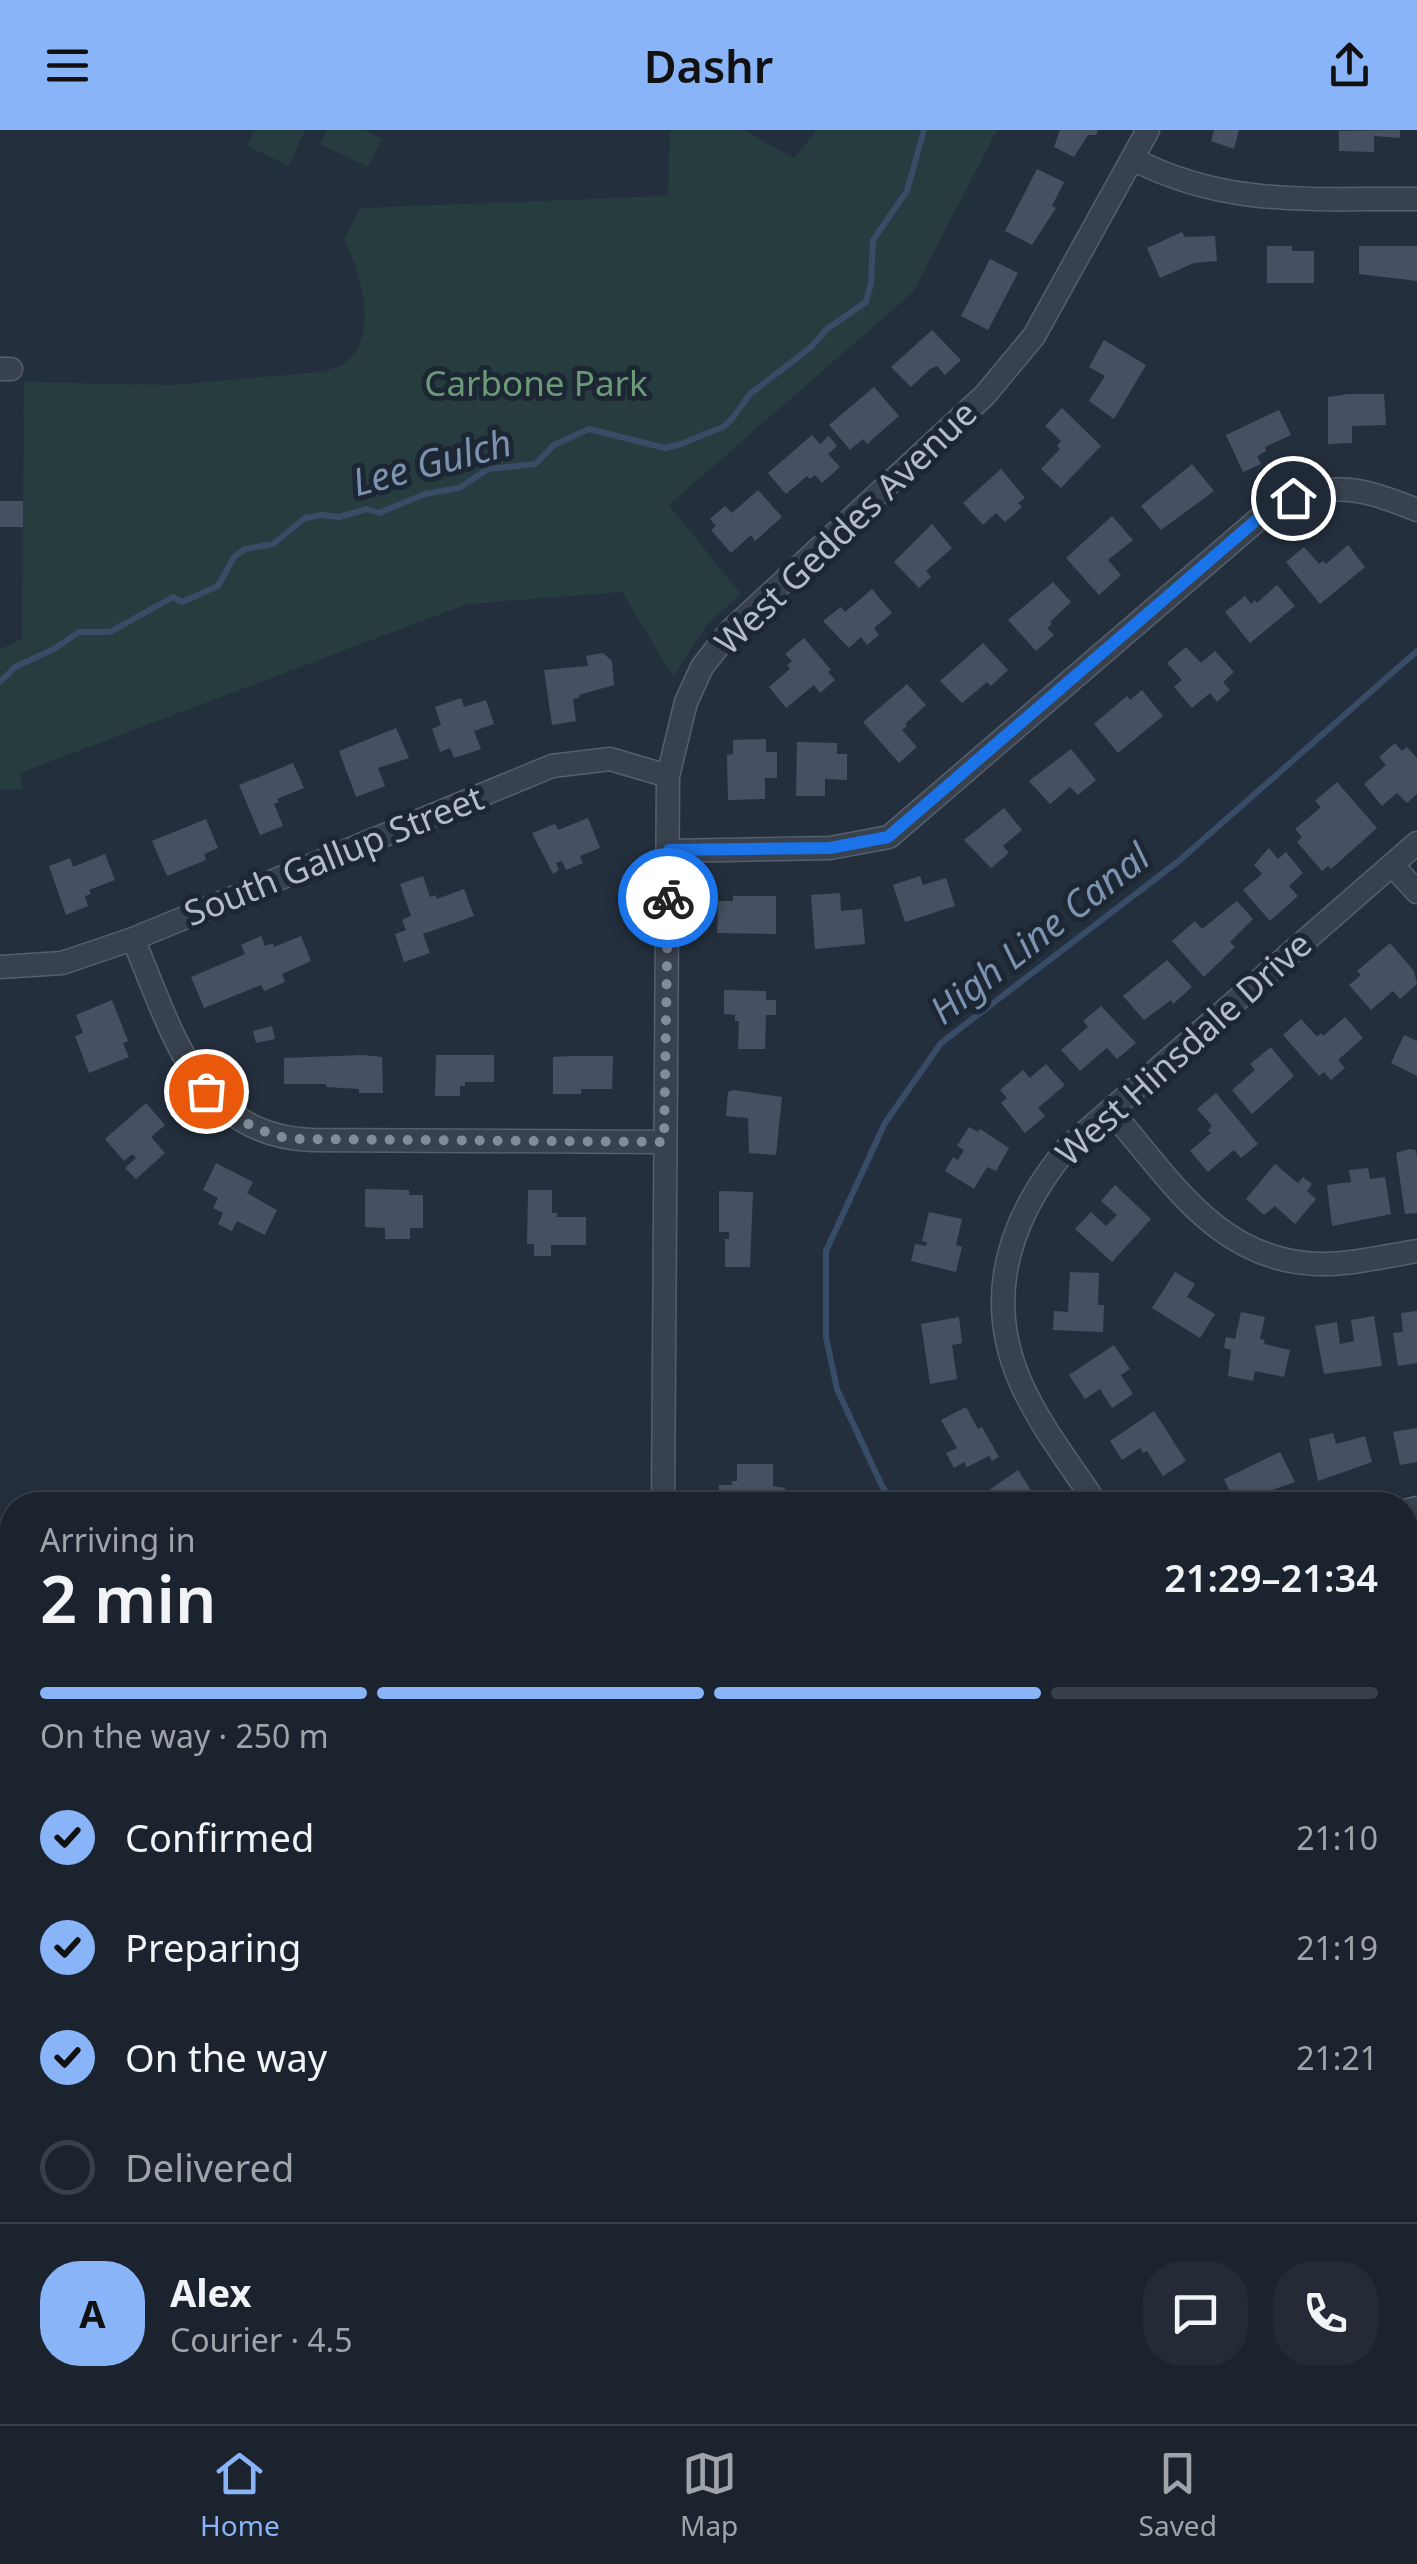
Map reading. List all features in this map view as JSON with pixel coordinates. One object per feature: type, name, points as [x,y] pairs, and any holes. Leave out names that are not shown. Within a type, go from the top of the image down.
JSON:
[{"type":"street","name":"West Geddes Avenue","points":[[663,1492],[668,776],[686,702],[702,667],[731,630],[970,409],[1016,361],[1034,336],[1148,130]]},
{"type":"street","points":[[1133,159],[1187,184],[1225,194],[1254,198],[1417,199]]},
{"type":"street","points":[[669,850],[830,848],[888,837],[1261,516],[1293,498],[1324,489],[1367,490],[1417,510]]},
{"type":"street","name":"South Gallup Street","points":[[0,967],[62,963],[133,939],[552,766],[610,759],[668,776]]},
{"type":"street","name":"West Hinsdale Drive","points":[[1088,1492],[1038,1415],[1018,1377],[1008,1344],[1002,1294],[1007,1261],[1025,1208],[1044,1176],[1068,1148],[1417,842]]},
{"type":"street","points":[[1392,865],[1417,892]]},
{"type":"street","points":[[133,939],[186,1062],[206,1091],[229,1114],[265,1133],[312,1140],[664,1142]]},
{"type":"street","points":[[1111,1111],[1205,1220],[1246,1248],[1273,1258],[1323,1264],[1417,1251]]},
{"type":"green space","points":[[254,130],[305,130],[289,166],[247,146]]},
{"type":"green space","points":[[327,130],[364,130],[382,139],[368,167],[320,144]]},
{"type":"green space","name":"Carbone Park","points":[[670,130],[743,130],[794,158],[817,130],[997,130],[913,292],[669,505],[741,594],[707,624],[673,677],[622,592],[467,604],[20,773],[23,789],[0,789],[0,649],[22,639],[24,382],[172,385],[321,372],[338,367],[355,352],[365,321],[361,286],[344,239],[360,208],[668,196]]},
{"type":"building","points":[[1060,130],[1098,130],[1096,135],[1088,135],[1074,157],[1054,147]]},
{"type":"building","points":[[1214,130],[1239,130],[1234,149],[1211,141]]},
{"type":"building","points":[[1400,130],[1400,138],[1374,136],[1374,152],[1339,151],[1339,131]]},
{"type":"building","points":[[1037,169],[1064,182],[1052,206],[1056,208],[1032,245],[1005,231]]},
{"type":"building","points":[[1182,232],[1185,237],[1215,236],[1217,261],[1194,263],[1160,278],[1147,248]]},
{"type":"building","points":[[1267,246],[1314,251],[1314,283],[1267,283]]},
{"type":"building","points":[[1359,246],[1417,246],[1417,281],[1359,274]]},
{"type":"building","points":[[990,259],[1018,273],[988,330],[961,316]]},
{"type":"building","points":[[932,330],[961,360],[945,375],[937,366],[930,369],[911,387],[891,367]]},
{"type":"building","points":[[1104,340],[1146,365],[1114,419],[1089,401],[1105,376],[1089,367]]},
{"type":"building","points":[[874,387],[899,416],[867,444],[863,439],[850,450],[829,425]]},
{"type":"building","points":[[1384,394],[1386,425],[1352,426],[1352,443],[1328,444],[1328,397]]},
{"type":"building","points":[[1062,408],[1101,446],[1061,488],[1041,469],[1060,449],[1057,446],[1061,441],[1045,426]]},
{"type":"building","points":[[1279,410],[1291,435],[1265,447],[1266,451],[1257,456],[1261,464],[1243,472],[1226,435]]},
{"type":"building","points":[[812,435],[820,444],[829,436],[837,446],[828,454],[840,467],[822,483],[815,475],[810,479],[807,476],[786,494],[768,473]]},
{"type":"building","points":[[1192,464],[1214,491],[1161,530],[1141,506]]},
{"type":"building","points":[[1001,469],[1025,498],[1018,503],[1022,507],[1005,522],[996,513],[983,525],[963,503]]},
{"type":"building","points":[[758,490],[782,517],[755,541],[751,535],[731,553],[711,530],[716,526],[710,519],[725,506],[732,513]]},
{"type":"building","points":[[0,501],[23,501],[23,527],[0,527]]},
{"type":"building","points":[[1112,516],[1133,540],[1108,560],[1121,575],[1099,595],[1066,558]]},
{"type":"building","points":[[932,524],[952,548],[926,571],[931,577],[919,588],[894,562]]},
{"type":"building","points":[[1348,545],[1365,567],[1320,604],[1286,562],[1304,547],[1319,564],[1326,564]]},
{"type":"building","points":[[1053,582],[1071,602],[1050,622],[1047,628],[1054,635],[1036,651],[1008,620]]},
{"type":"building","points":[[1277,585],[1295,606],[1250,643],[1225,612],[1245,596],[1251,604],[1255,600],[1257,603]]},
{"type":"building","points":[[872,589],[892,613],[874,628],[879,635],[867,645],[861,637],[849,648],[823,621],[841,607],[845,612]]},
{"type":"building","points":[[804,638],[835,680],[820,693],[814,685],[786,708],[769,687],[790,669],[787,665],[792,661],[785,654]]},
{"type":"building","points":[[983,643],[1008,670],[991,686],[987,682],[962,703],[940,681]]},
{"type":"building","points":[[1186,647],[1201,663],[1215,651],[1234,672],[1223,682],[1230,690],[1217,702],[1210,693],[1192,708],[1174,687],[1182,680],[1167,663]]},
{"type":"building","points":[[603,653],[612,661],[614,685],[579,695],[573,699],[576,721],[552,725],[544,670],[588,666],[586,656]]},
{"type":"building","points":[[907,684],[926,705],[902,730],[917,747],[899,763],[863,722]]},
{"type":"building","points":[[1142,690],[1163,716],[1118,753],[1094,724],[1127,696],[1130,700]]},
{"type":"building","points":[[461,698],[464,707],[486,700],[494,724],[474,731],[481,749],[454,758],[450,748],[440,752],[432,729],[441,725],[435,707]]},
{"type":"building","points":[[396,728],[409,758],[378,768],[385,786],[356,797],[339,751]]},
{"type":"building","points":[[766,739],[766,752],[777,752],[777,778],[765,778],[765,799],[728,800],[727,755],[733,754],[733,740]]},
{"type":"building","points":[[797,742],[837,743],[837,754],[847,754],[847,780],[825,779],[825,796],[796,796]]},
{"type":"building","points":[[1395,743],[1402,751],[1407,747],[1417,758],[1417,794],[1407,803],[1397,793],[1382,806],[1364,784],[1386,765],[1379,757]]},
{"type":"building","points":[[1071,749],[1096,780],[1078,795],[1070,787],[1050,804],[1029,781]]},
{"type":"building","points":[[293,763],[304,788],[277,799],[279,802],[274,804],[283,826],[260,835],[239,785]]},
{"type":"building","points":[[1337,782],[1377,828],[1331,869],[1328,866],[1322,871],[1297,842],[1302,837],[1295,829],[1321,807],[1315,801]]},
{"type":"building","points":[[1004,808],[1022,830],[1003,846],[1009,853],[991,868],[964,840]]},
{"type":"building","points":[[588,818],[600,848],[580,856],[583,863],[566,870],[562,861],[556,863],[559,870],[553,874],[532,833],[555,824],[558,830]]},
{"type":"building","points":[[206,819],[218,848],[204,854],[206,860],[167,876],[152,841]]},
{"type":"building","points":[[1269,848],[1278,859],[1286,852],[1303,873],[1289,886],[1298,896],[1270,921],[1243,890],[1262,874],[1254,865]]},
{"type":"building","points":[[105,854],[115,880],[89,890],[91,894],[85,896],[88,906],[66,915],[49,866],[70,858],[73,867]]},
{"type":"building","points":[[423,876],[430,897],[436,895],[437,899],[464,889],[474,916],[423,934],[430,953],[404,962],[395,934],[406,930],[402,920],[411,916],[400,884]]},
{"type":"building","points":[[920,876],[923,885],[946,878],[955,906],[905,922],[893,885]]},
{"type":"building","points":[[840,893],[841,911],[862,909],[865,944],[815,949],[811,895]]},
{"type":"building","points":[[733,896],[776,896],[776,934],[717,933],[718,901],[733,901]]},
{"type":"building","points":[[1237,901],[1253,919],[1230,942],[1235,947],[1204,977],[1172,941],[1195,921],[1202,929]]},
{"type":"building","points":[[261,936],[265,946],[273,943],[274,947],[301,936],[311,961],[282,974],[285,982],[264,991],[261,985],[204,1008],[191,977],[245,954],[241,945]]},
{"type":"building","points":[[1390,943],[1414,971],[1417,984],[1400,999],[1393,991],[1371,1010],[1349,985],[1361,975],[1357,971]]},
{"type":"building","points":[[1167,960],[1192,987],[1173,1004],[1171,1000],[1144,1020],[1123,996]]},
{"type":"building","points":[[724,990],[766,991],[766,1000],[776,1000],[776,1015],[766,1015],[765,1049],[738,1049],[739,1021],[735,1021],[735,1015],[724,1014]]},
{"type":"building","points":[[112,1000],[128,1041],[123,1043],[129,1057],[89,1073],[75,1036],[83,1033],[76,1015]]},
{"type":"building","points":[[1101,1006],[1136,1043],[1117,1059],[1107,1048],[1080,1071],[1061,1050],[1088,1027],[1083,1021]]},
{"type":"building","points":[[1345,1017],[1363,1038],[1338,1060],[1345,1068],[1331,1080],[1324,1072],[1319,1076],[1283,1035],[1301,1019],[1317,1037],[1321,1033],[1323,1036]]},
{"type":"building","points":[[272,1026],[275,1039],[256,1043],[253,1031]]},
{"type":"building","points":[[1404,1035],[1417,1041],[1417,1076],[1391,1063]]},
{"type":"building","points":[[1271,1047],[1294,1076],[1252,1114],[1232,1090],[1255,1070],[1250,1064]]},
{"type":"building","points":[[436,1055],[494,1055],[494,1082],[465,1082],[465,1086],[460,1086],[460,1096],[435,1096]]},
{"type":"building","points":[[613,1056],[612,1089],[553,1094],[553,1057]]},
{"type":"building","points":[[382,1057],[383,1093],[359,1093],[359,1089],[326,1084],[284,1084],[284,1058]]},
{"type":"building","points":[[1046,1064],[1065,1085],[1038,1108],[1045,1116],[1025,1133],[1001,1103],[1007,1098],[1000,1090],[1023,1070],[1030,1078]]},
{"type":"building","points":[[728,1092],[782,1097],[776,1155],[749,1153],[748,1118],[726,1116]]},
{"type":"building","points":[[1216,1093],[1258,1144],[1241,1158],[1234,1150],[1208,1172],[1190,1151],[1211,1133],[1208,1130],[1212,1126],[1197,1109]]},
{"type":"building","points":[[146,1103],[165,1125],[151,1137],[165,1153],[136,1179],[125,1168],[136,1158],[132,1154],[124,1161],[105,1139]]},
{"type":"building","points":[[969,1127],[978,1132],[980,1129],[1009,1148],[996,1171],[987,1167],[974,1189],[945,1171],[953,1157],[958,1160],[964,1150],[957,1146]]},
{"type":"building","points":[[1416,1150],[1417,1157],[1417,1213],[1405,1214],[1396,1153]]},
{"type":"building","points":[[216,1163],[253,1182],[247,1193],[277,1210],[265,1235],[237,1221],[232,1231],[218,1224],[223,1213],[213,1208],[218,1198],[203,1190]]},
{"type":"building","points":[[1275,1164],[1298,1183],[1303,1177],[1312,1184],[1307,1191],[1316,1199],[1295,1224],[1275,1206],[1264,1215],[1246,1199]]},
{"type":"building","points":[[1368,1168],[1370,1179],[1385,1177],[1391,1214],[1332,1226],[1327,1185],[1351,1182],[1349,1170]]},
{"type":"building","points":[[1115,1185],[1151,1219],[1112,1262],[1075,1229],[1091,1212],[1106,1226],[1117,1215],[1101,1201]]},
{"type":"building","points":[[365,1189],[409,1190],[409,1195],[423,1195],[423,1228],[410,1228],[410,1239],[385,1239],[385,1228],[365,1227]]},
{"type":"building","points":[[528,1190],[552,1190],[552,1213],[557,1213],[557,1217],[586,1217],[586,1245],[551,1245],[551,1256],[534,1256],[534,1244],[527,1244]]},
{"type":"building","points":[[719,1191],[753,1192],[750,1267],[725,1267],[725,1239],[729,1239],[729,1232],[719,1232]]},
{"type":"building","points":[[929,1212],[962,1219],[956,1245],[962,1247],[956,1272],[911,1261],[915,1244],[926,1246],[927,1242],[922,1241]]},
{"type":"building","points":[[1070,1272],[1099,1273],[1098,1305],[1104,1305],[1103,1332],[1053,1330],[1054,1311],[1068,1312]]},
{"type":"building","points":[[1175,1272],[1195,1284],[1187,1297],[1215,1314],[1200,1338],[1152,1308]]},
{"type":"building","points":[[1417,1311],[1417,1363],[1398,1366],[1393,1333],[1403,1332],[1401,1313]]},
{"type":"building","points":[[1241,1312],[1265,1317],[1260,1339],[1265,1340],[1264,1344],[1290,1350],[1284,1377],[1255,1371],[1253,1381],[1228,1376],[1231,1350],[1224,1348],[1226,1337],[1235,1339]]},
{"type":"building","points":[[1374,1316],[1382,1366],[1324,1374],[1315,1326],[1337,1322],[1340,1344],[1354,1341],[1351,1320]]},
{"type":"building","points":[[959,1317],[962,1343],[952,1345],[957,1379],[930,1384],[921,1324]]},
{"type":"building","points":[[1114,1345],[1130,1369],[1121,1375],[1133,1394],[1112,1408],[1100,1389],[1085,1399],[1069,1375]]},
{"type":"building","points":[[966,1407],[999,1457],[992,1461],[989,1456],[967,1467],[964,1462],[954,1468],[946,1453],[957,1448],[941,1420]]},
{"type":"building","points":[[1154,1411],[1186,1461],[1163,1476],[1147,1451],[1143,1453],[1140,1448],[1122,1460],[1110,1441]]},
{"type":"building","points":[[1417,1428],[1417,1462],[1400,1465],[1393,1432]]},
{"type":"building","points":[[1333,1433],[1336,1444],[1365,1436],[1372,1462],[1318,1481],[1309,1439]]},
{"type":"building","points":[[1280,1452],[1295,1482],[1267,1492],[1230,1492],[1224,1479]]},
{"type":"building","points":[[737,1464],[773,1464],[773,1486],[785,1488],[785,1492],[719,1492],[719,1485],[737,1481]]},
{"type":"building","points":[[1018,1470],[1032,1492],[986,1492]]},
{"type":"waterway","name":"Lee Gulch","points":[[0,682],[15,667],[79,632],[110,632],[173,597],[182,602],[218,586],[234,557],[245,549],[273,544],[305,518],[339,517],[367,509],[379,513],[425,494],[459,488],[488,469],[535,464],[554,445],[589,429],[665,448],[723,427],[750,394],[810,348],[827,329],[866,302],[873,240],[907,191],[924,130]]},
{"type":"waterway","name":"High Line Canal","points":[[886,1492],[837,1389],[826,1337],[826,1251],[885,1123],[941,1043],[1180,860],[1417,651]]},
{"type":"way so far","points":[[206,1091],[248,1126],[290,1139],[664,1142],[668,898]]},
{"type":"route","points":[[668,898],[669,850],[830,848],[888,837],[1261,516],[1293,498]]}]
